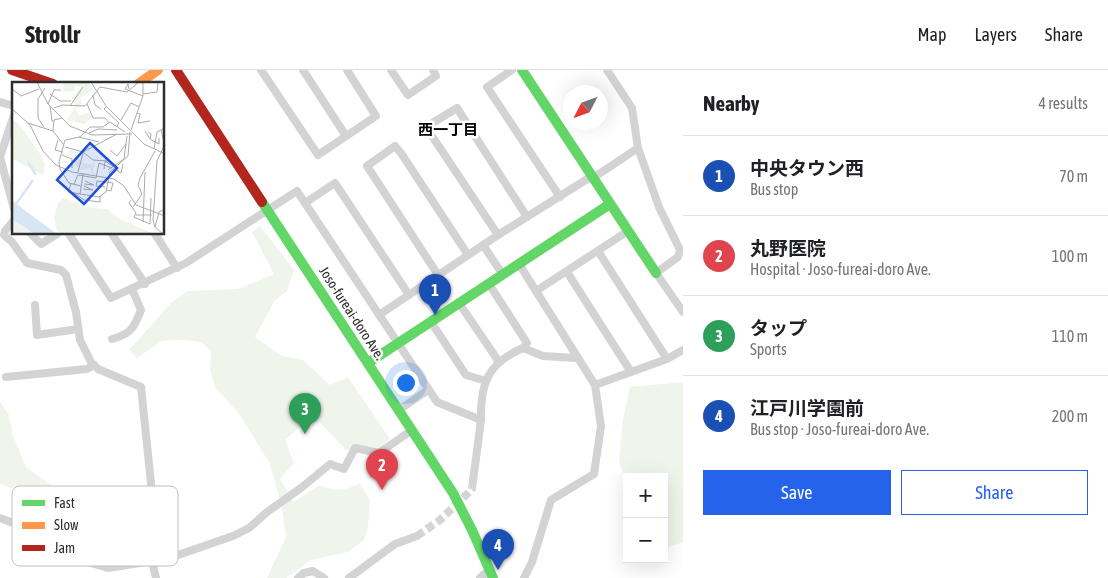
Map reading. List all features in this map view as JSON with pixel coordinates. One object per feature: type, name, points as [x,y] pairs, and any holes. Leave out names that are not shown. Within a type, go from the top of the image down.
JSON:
[{"type":"street","points":[[12,70],[29,73],[49,82]]},
{"type":"street","points":[[141,82],[158,70]]},
{"type":"street","name":"Joso-fureai-doro Ave.","points":[[176,70],[453,493],[492,574]]},
{"type":"street","points":[[262,70],[318,155],[376,116],[347,70]]},
{"type":"street","points":[[303,70],[346,136]]},
{"type":"street","points":[[391,70],[408,95],[436,76],[433,70]]},
{"type":"street","points":[[512,70],[487,87],[560,197]]},
{"type":"street","points":[[522,70],[683,312]]},
{"type":"street","points":[[607,70],[632,108],[638,148],[660,207],[680,250],[678,257],[656,273]]},
{"type":"street","points":[[498,235],[426,127],[442,116],[457,108],[527,217]]},
{"type":"street","points":[[12,121],[0,158],[12,202]]},
{"type":"street","points":[[438,276],[367,166],[395,146],[468,255]]},
{"type":"street","points":[[379,315],[498,235],[638,148]]},
{"type":"street","points":[[305,203],[335,183],[409,295]]},
{"type":"street","points":[[70,235],[111,298],[177,268],[297,191],[437,402],[481,420]]},
{"type":"street","points":[[368,363],[610,204]]},
{"type":"street","points":[[12,222],[4,235],[12,242],[27,263],[61,270],[66,274],[76,312],[80,340],[91,362],[98,369],[142,387],[151,486]]},
{"type":"street","points":[[536,291],[628,231]]},
{"type":"street","points":[[32,235],[41,244],[55,235]]},
{"type":"street","points":[[113,235],[145,284]]},
{"type":"street","points":[[155,235],[177,268]]},
{"type":"street","points":[[483,245],[503,275]]},
{"type":"street","points":[[598,251],[667,359]]},
{"type":"street","points":[[519,264],[596,385],[601,426],[594,474],[550,500],[532,562],[524,578]]},
{"type":"street","points":[[567,272],[630,372]]},
{"type":"street","points":[[473,480],[481,420],[480,397],[486,381],[498,362],[507,354],[522,348],[527,343],[489,284]]},
{"type":"street","points":[[112,339],[123,336],[135,328],[141,310],[132,290]]},
{"type":"street","points":[[459,303],[498,362]]},
{"type":"street","points":[[36,305],[37,335],[78,329]]},
{"type":"street","points":[[431,322],[466,375],[486,381]]},
{"type":"street","points":[[522,348],[543,356],[578,358]]},
{"type":"street","points":[[596,385],[667,359],[683,350]]},
{"type":"street","points":[[6,377],[87,369],[94,365]]},
{"type":"street","points":[[399,410],[428,390]]},
{"type":"street","points":[[178,554],[249,528],[330,464],[344,469],[355,448],[379,453],[412,430]]},
{"type":"street","points":[[0,518],[12,523]]},
{"type":"street","points":[[349,578],[395,544],[417,536]]},
{"type":"street","points":[[101,566],[108,568],[126,566]]},
{"type":"street","points":[[298,578],[304,572],[313,571],[324,578]]},
{"type":"street","points":[[480,578],[492,574]]},
{"type":"shaded area","points":[[260,226],[294,270],[287,291],[275,300],[255,337],[282,356],[303,360],[330,385],[348,377],[390,439],[380,447],[346,450],[313,415],[285,440],[294,463],[280,479],[293,502],[320,485],[340,490],[360,483],[370,501],[368,527],[364,540],[348,552],[311,560],[286,578],[267,578],[286,537],[282,508],[270,464],[240,415],[215,387],[210,369],[211,351],[201,342],[183,340],[162,341],[137,358],[129,350],[171,303],[188,291],[238,289],[274,274],[252,232]]},
{"type":"shaded area","points":[[683,382],[683,542],[668,548],[668,473],[623,473],[619,462],[623,419],[630,387]]},
{"type":"shaded area","points":[[0,402],[9,415],[13,436],[26,467],[52,486],[12,486],[12,488],[0,484]]},
{"type":"tunnel","points":[[417,536],[440,520],[459,502],[472,489],[473,481]]},
{"type":"traffic: fast","points":[[522,70],[656,273]]},
{"type":"traffic: fast","points":[[262,202],[453,493],[493,578]]},
{"type":"traffic: fast","points":[[368,363],[610,204]]},
{"type":"traffic: slow","points":[[141,82],[158,70]]},
{"type":"traffic: jam","points":[[12,70],[47,82]]},
{"type":"traffic: jam","points":[[176,70],[262,202]]},
{"type":"place","name":"中央タウン西","points":[[435,315]]},
{"type":"place","name":"タップ","points":[[305,434]]},
{"type":"place","name":"丸野医院","points":[[382,490]]},
{"type":"place","name":"江戸川学園前","points":[[498,570]]},
{"type":"district","name":"西一丁目","points":[[448,130]]}]
